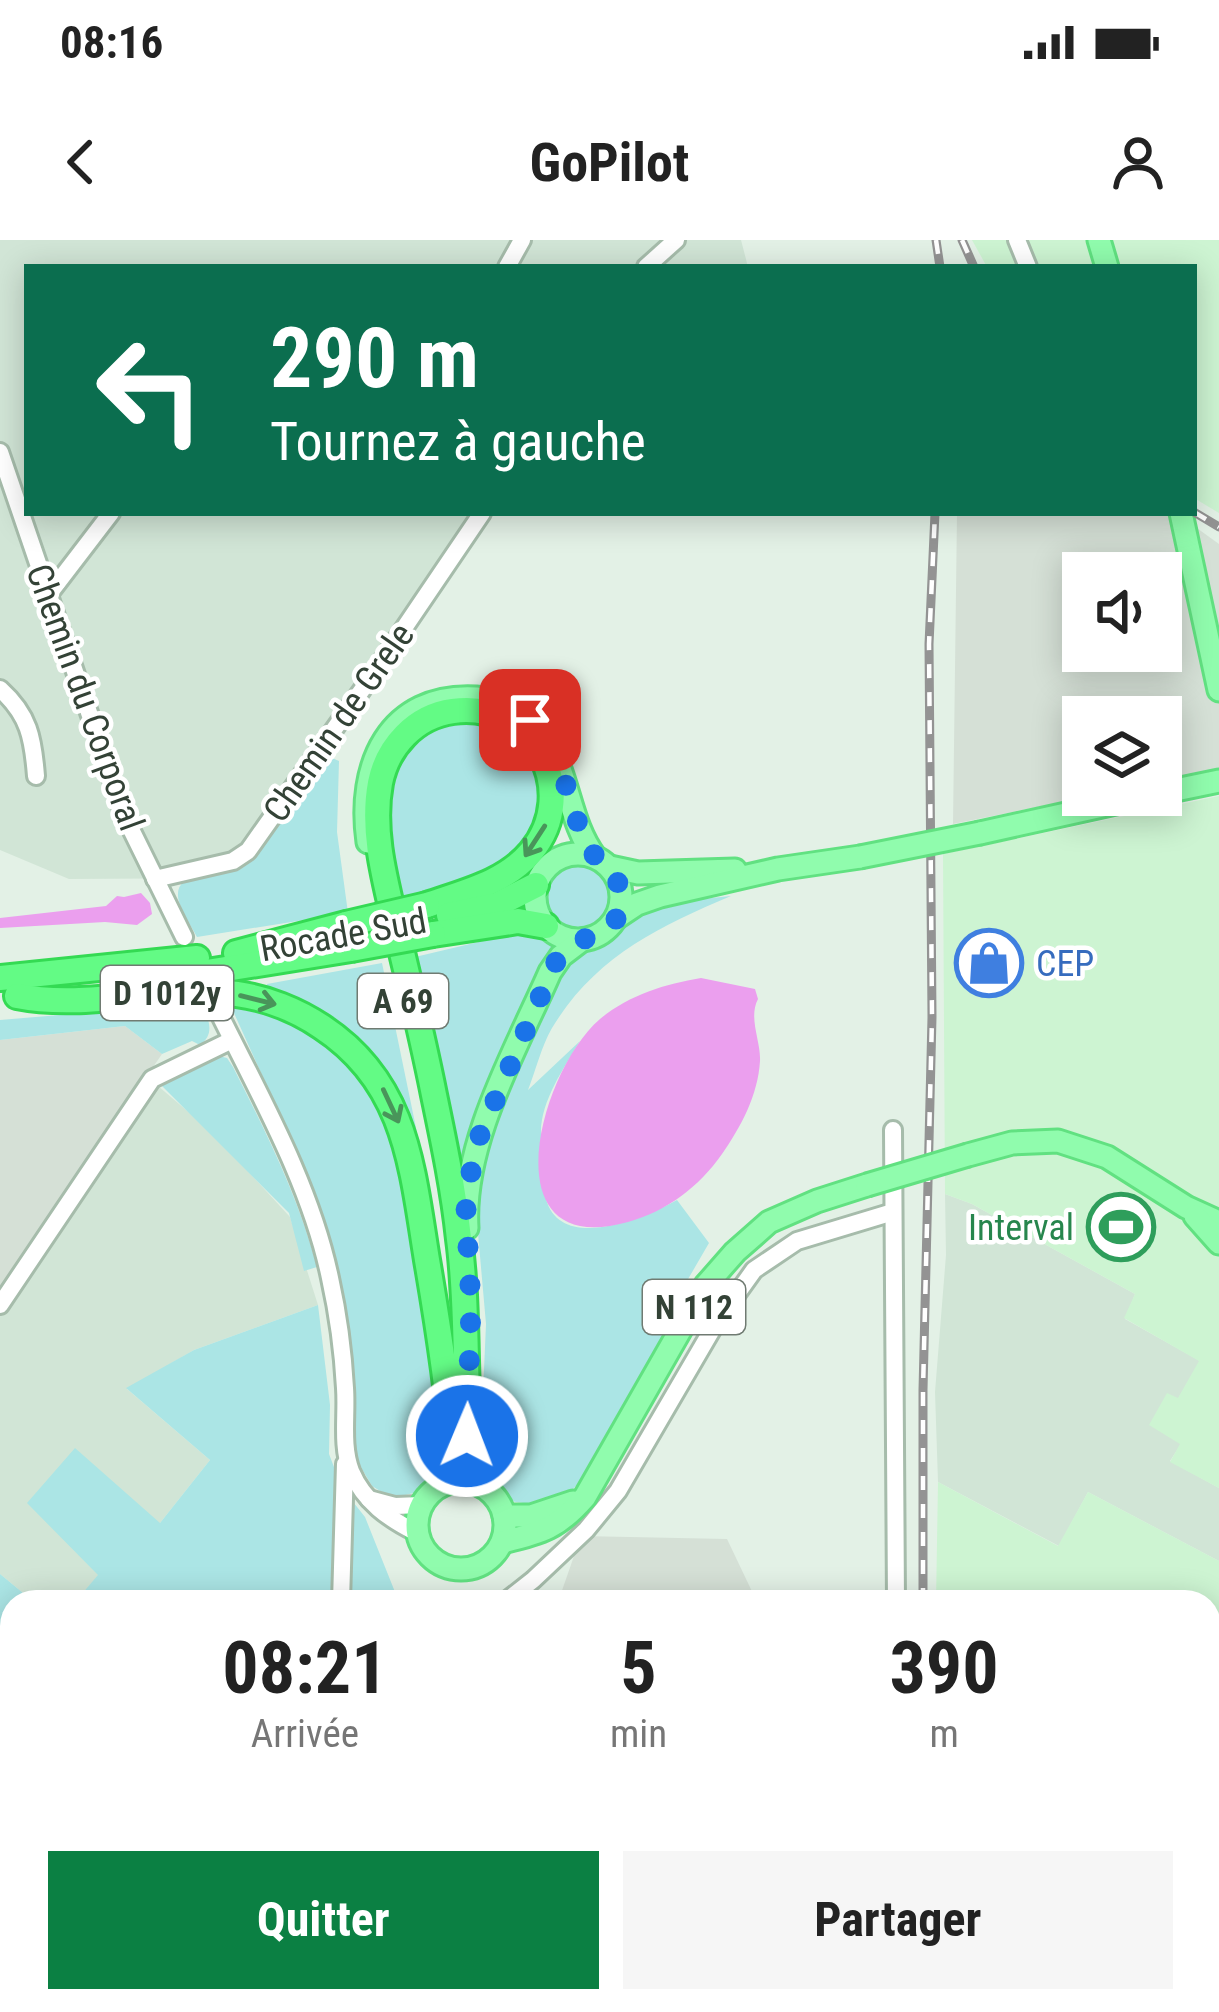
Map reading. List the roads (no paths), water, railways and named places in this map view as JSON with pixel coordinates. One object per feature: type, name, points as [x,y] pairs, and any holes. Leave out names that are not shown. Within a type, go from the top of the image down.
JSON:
[{"type":"highway","name":"A 69","points":[[430,919],[516,867],[543,835],[550,814],[549,770],[540,752],[510,721],[490,712],[448,711],[413,728],[398,741],[386,763],[377,809],[382,868],[433,1089],[460,1242],[467,1394]]},
{"type":"highway","name":"Rocade Sud","points":[[6,991],[348,936],[496,905],[536,885]]},
{"type":"highway","name":"Rocade Sud","points":[[430,919],[546,926]]},
{"type":"highway","name":"Rocade Sud","points":[[6,991],[116,986],[233,970],[348,936]]},
{"type":"highway","name":"D 1012y","points":[[6,991],[41,1001],[157,993],[241,994],[314,1021],[368,1066],[394,1109],[410,1157],[448,1380],[453,1451]]},
{"type":"main road","points":[[1182,516],[1219,689]]},
{"type":"main road","name":"A 69","points":[[453,1451],[458,1390],[451,1247],[414,1050],[375,882],[364,809],[371,766],[381,746],[411,712],[459,698],[488,699],[512,707],[530,720],[556,754],[579,830],[603,862]]},
{"type":"main road","points":[[1182,789],[1219,781]]},
{"type":"main road","points":[[480,1485],[467,1454],[471,1305],[466,1208],[472,1163],[495,1099],[561,956],[607,930],[647,899],[1062,815]]},
{"type":"main road","points":[[582,940],[556,934],[546,926],[535,899],[543,872],[566,855],[581,853],[638,873],[778,869]]},
{"type":"main road","points":[[603,862],[620,886],[616,919]]},
{"type":"main road","name":"N 112","points":[[502,1541],[532,1535],[565,1520],[584,1496],[706,1285],[769,1222],[817,1201],[968,1155],[1012,1143],[1058,1141],[1107,1156],[1186,1207],[1219,1222]]},
{"type":"main road","name":"N 112","points":[[1186,1207],[1219,1243]]},
{"type":"main road","points":[[448,1482],[453,1451]]},
{"type":"main road","points":[[448,1482],[480,1485],[493,1494],[504,1516],[502,1541],[480,1565],[456,1569],[442,1565],[430,1557],[417,1533],[421,1505],[448,1482]]},
{"type":"main road","points":[[504,1516],[531,1516],[584,1496]]},
{"type":"street","points":[[649,264],[671,242]]},
{"type":"street","name":"Chemin du Corporal","points":[[0,452],[5,483],[22,514],[124,815],[184,937]]},
{"type":"street","points":[[0,499],[22,514]]},
{"type":"street","points":[[49,593],[109,516]]},
{"type":"street","name":"Chemin de Grele","points":[[155,879],[233,861],[248,851],[480,516]]},
{"type":"street","points":[[0,689],[21,707],[34,746],[36,776]]},
{"type":"street","points":[[215,1005],[306,1198],[328,1271],[344,1372],[341,1590]]},
{"type":"street","points":[[0,1305],[152,1078],[232,1040]]},
{"type":"street","points":[[893,1130],[896,1590]]},
{"type":"street","points":[[520,1590],[586,1530],[618,1491],[716,1323],[754,1270],[797,1241],[893,1212]]},
{"type":"street","points":[[346,1451],[351,1471],[369,1499],[390,1520],[417,1533]]},
{"type":"street","points":[[369,1499],[394,1506],[421,1505]]},
{"type":"railway","points":[[936,240],[940,264]]},
{"type":"railway","points":[[962,240],[973,264]]},
{"type":"railway","points":[[1197,514],[1219,527]]},
{"type":"railway","points":[[923,1590],[932,1017],[929,644],[935,516]]},
{"type":"place","name":"CEP","points":[[989,963]]},
{"type":"place","name":"Interval","points":[[1121,1227]]}]
